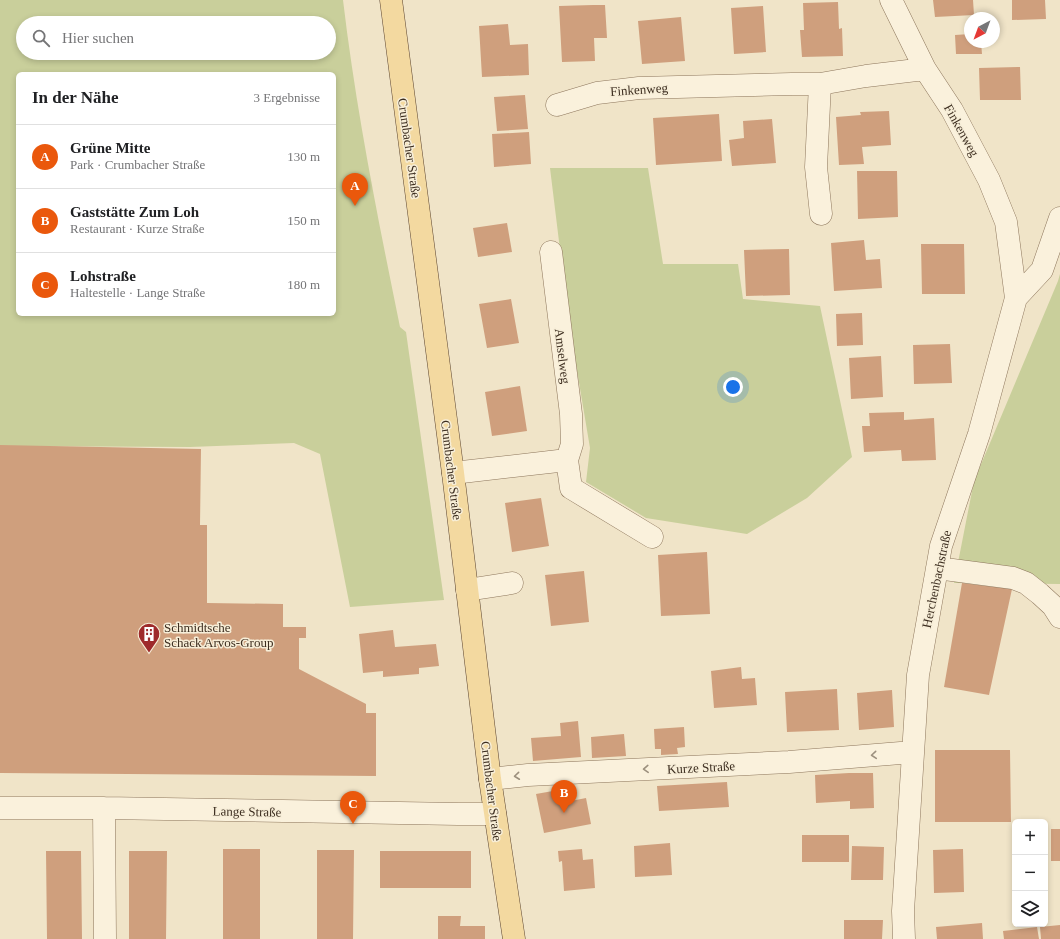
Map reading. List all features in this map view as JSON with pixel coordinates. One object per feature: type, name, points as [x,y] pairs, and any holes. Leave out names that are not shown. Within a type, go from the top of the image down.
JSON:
[{"type":"main road","name":"Crumbacher Straße","points":[[391,0],[453,473],[490,779],[514,939]]},
{"type":"street","points":[[891,0],[925,69]]},
{"type":"street","name":"Finkenweg","points":[[557,105],[597,93],[639,88],[820,84],[866,76],[925,69],[956,117],[989,180],[1006,222],[1016,298]]},
{"type":"street","points":[[820,84],[816,167],[821,214]]},
{"type":"street","name":"Herchenbachstraße","points":[[904,939],[903,911],[918,675],[936,568],[941,546],[979,434],[1016,298],[1042,270],[1060,218]]},
{"type":"street","name":"Amselweg","points":[[551,252],[571,414],[572,444],[567,460],[571,488],[652,537]]},
{"type":"street","points":[[453,473],[567,460]]},
{"type":"street","points":[[936,568],[1012,578],[1026,583],[1053,606],[1060,617]]},
{"type":"street","points":[[467,590],[512,583]]},
{"type":"street","name":"Kurze Straße","points":[[490,779],[528,775],[789,762],[913,752]]},
{"type":"street","name":"Lange Straße","points":[[0,808],[104,808],[495,814]]},
{"type":"street","points":[[104,808],[105,939]]},
{"type":"green space","points":[[0,0],[343,0],[354,82],[376,205],[400,327],[406,332],[444,600],[350,607],[320,454],[294,443],[190,447],[0,446]]},
{"type":"green space","points":[[550,168],[648,168],[663,264],[738,264],[743,299],[820,306],[852,457],[807,498],[747,534],[646,518],[586,482],[590,448],[569,323]]},
{"type":"green space","points":[[1060,274],[1060,584],[954,583],[974,481]]},
{"type":"building","points":[[933,0],[973,0],[974,12],[964,12],[964,16],[935,17]]},
{"type":"building","points":[[1012,0],[1045,0],[1046,19],[1012,20]]},
{"type":"building","points":[[838,2],[839,29],[842,28],[843,56],[802,57],[800,30],[804,30],[803,3]]},
{"type":"building","points":[[605,5],[607,38],[594,38],[595,61],[562,62],[559,6]]},
{"type":"building","points":[[763,6],[766,52],[734,54],[731,8]]},
{"type":"building","points":[[681,17],[685,61],[642,64],[638,21]]},
{"type":"building","points":[[508,24],[510,45],[528,44],[529,75],[482,77],[479,26]]},
{"type":"building","points":[[964,34],[964,48],[982,48],[982,54],[956,54],[955,35]]},
{"type":"building","points":[[1020,67],[1021,100],[980,100],[979,68]]},
{"type":"building","points":[[525,95],[528,129],[497,131],[494,97]]},
{"type":"building","points":[[889,111],[891,145],[862,147],[864,164],[839,165],[836,117],[861,115],[860,112]]},
{"type":"building","points":[[719,114],[722,161],[656,165],[653,118]]},
{"type":"building","points":[[772,119],[776,163],[732,166],[729,140],[744,138],[743,121]]},
{"type":"building","points":[[529,132],[531,164],[494,167],[492,134]]},
{"type":"building","points":[[857,171],[897,171],[898,217],[858,219]]},
{"type":"building","points":[[507,223],[512,252],[478,257],[473,228]]},
{"type":"building","points":[[864,240],[866,260],[880,259],[882,288],[834,291],[831,243]]},
{"type":"building","points":[[921,244],[964,244],[965,294],[922,294]]},
{"type":"building","points":[[789,249],[790,295],[746,296],[744,250]]},
{"type":"building","points":[[511,299],[519,343],[487,348],[479,304]]},
{"type":"building","points":[[862,313],[863,345],[837,346],[836,314]]},
{"type":"building","points":[[950,344],[952,383],[914,384],[913,345]]},
{"type":"building","points":[[881,356],[883,397],[851,399],[849,358]]},
{"type":"building","points":[[520,386],[527,431],[492,436],[485,392]]},
{"type":"building","points":[[904,412],[904,420],[934,418],[936,460],[902,461],[901,450],[864,452],[862,426],[870,426],[869,413]]},
{"type":"building","name":"Schmidtsche Schack Arvos-Group","points":[[0,445],[201,449],[200,525],[207,525],[207,603],[283,604],[283,627],[306,627],[306,638],[299,638],[299,669],[366,704],[366,713],[376,713],[376,776],[0,773]]},
{"type":"building","points":[[541,498],[549,546],[512,552],[505,503]]},
{"type":"building","points":[[707,552],[710,614],[661,616],[658,555]]},
{"type":"building","points":[[584,571],[589,622],[551,626],[545,575]]},
{"type":"building","points":[[962,583],[1012,589],[989,695],[944,687]]},
{"type":"building","points":[[393,630],[395,647],[436,644],[439,666],[419,668],[419,674],[383,677],[383,671],[363,673],[359,634]]},
{"type":"building","points":[[741,667],[742,679],[755,678],[757,705],[714,708],[711,671]]},
{"type":"building","points":[[837,689],[839,730],[787,732],[785,692]]},
{"type":"building","points":[[892,690],[894,727],[859,730],[857,693]]},
{"type":"building","points":[[578,721],[581,757],[533,761],[531,738],[561,736],[560,723]]},
{"type":"building","points":[[684,727],[685,747],[677,748],[678,754],[661,755],[661,749],[655,749],[654,729]]},
{"type":"building","points":[[624,734],[626,756],[592,758],[591,737]]},
{"type":"building","points":[[935,750],[1010,750],[1011,822],[935,822]]},
{"type":"building","points":[[873,773],[874,808],[850,809],[850,801],[816,803],[815,775]]},
{"type":"building","points":[[727,782],[729,807],[659,811],[657,786]]},
{"type":"building","points":[[564,789],[566,802],[586,798],[591,824],[544,833],[536,794]]},
{"type":"building","points":[[1051,829],[1060,829],[1060,861],[1051,861]]},
{"type":"building","points":[[802,835],[849,835],[849,862],[802,862]]},
{"type":"building","points":[[670,843],[672,875],[635,877],[634,846]]},
{"type":"building","points":[[852,846],[884,847],[883,880],[851,880]]},
{"type":"building","points":[[223,849],[260,849],[260,939],[223,939]]},
{"type":"building","points":[[582,849],[583,860],[593,859],[595,888],[564,891],[562,861],[559,862],[558,851]]},
{"type":"building","points":[[963,849],[964,892],[934,893],[933,850]]},
{"type":"building","points":[[317,850],[354,850],[353,939],[317,939]]},
{"type":"building","points":[[46,851],[81,851],[82,939],[47,939]]},
{"type":"building","points":[[129,851],[167,851],[166,939],[129,939]]},
{"type":"building","points":[[380,851],[471,851],[471,888],[380,888]]},
{"type":"building","points":[[438,916],[461,916],[460,926],[485,926],[485,939],[438,939]]},
{"type":"building","points":[[844,920],[883,920],[882,939],[844,939]]},
{"type":"building","points":[[982,923],[983,939],[937,939],[936,927]]},
{"type":"building","points":[[1060,925],[1060,939],[1041,939],[1040,927]]},
{"type":"building","points":[[1037,927],[1039,939],[1004,939],[1003,931]]},
{"type":"place","name":"Grüne Mitte","points":[[355,206]]},
{"type":"place","name":"Schmidtsche Schack Arvos-Group","points":[[149,654]]},
{"type":"place","name":"Gaststätte Zum Loh","points":[[564,813]]},
{"type":"place","name":"Lohstraße","points":[[353,824]]}]
